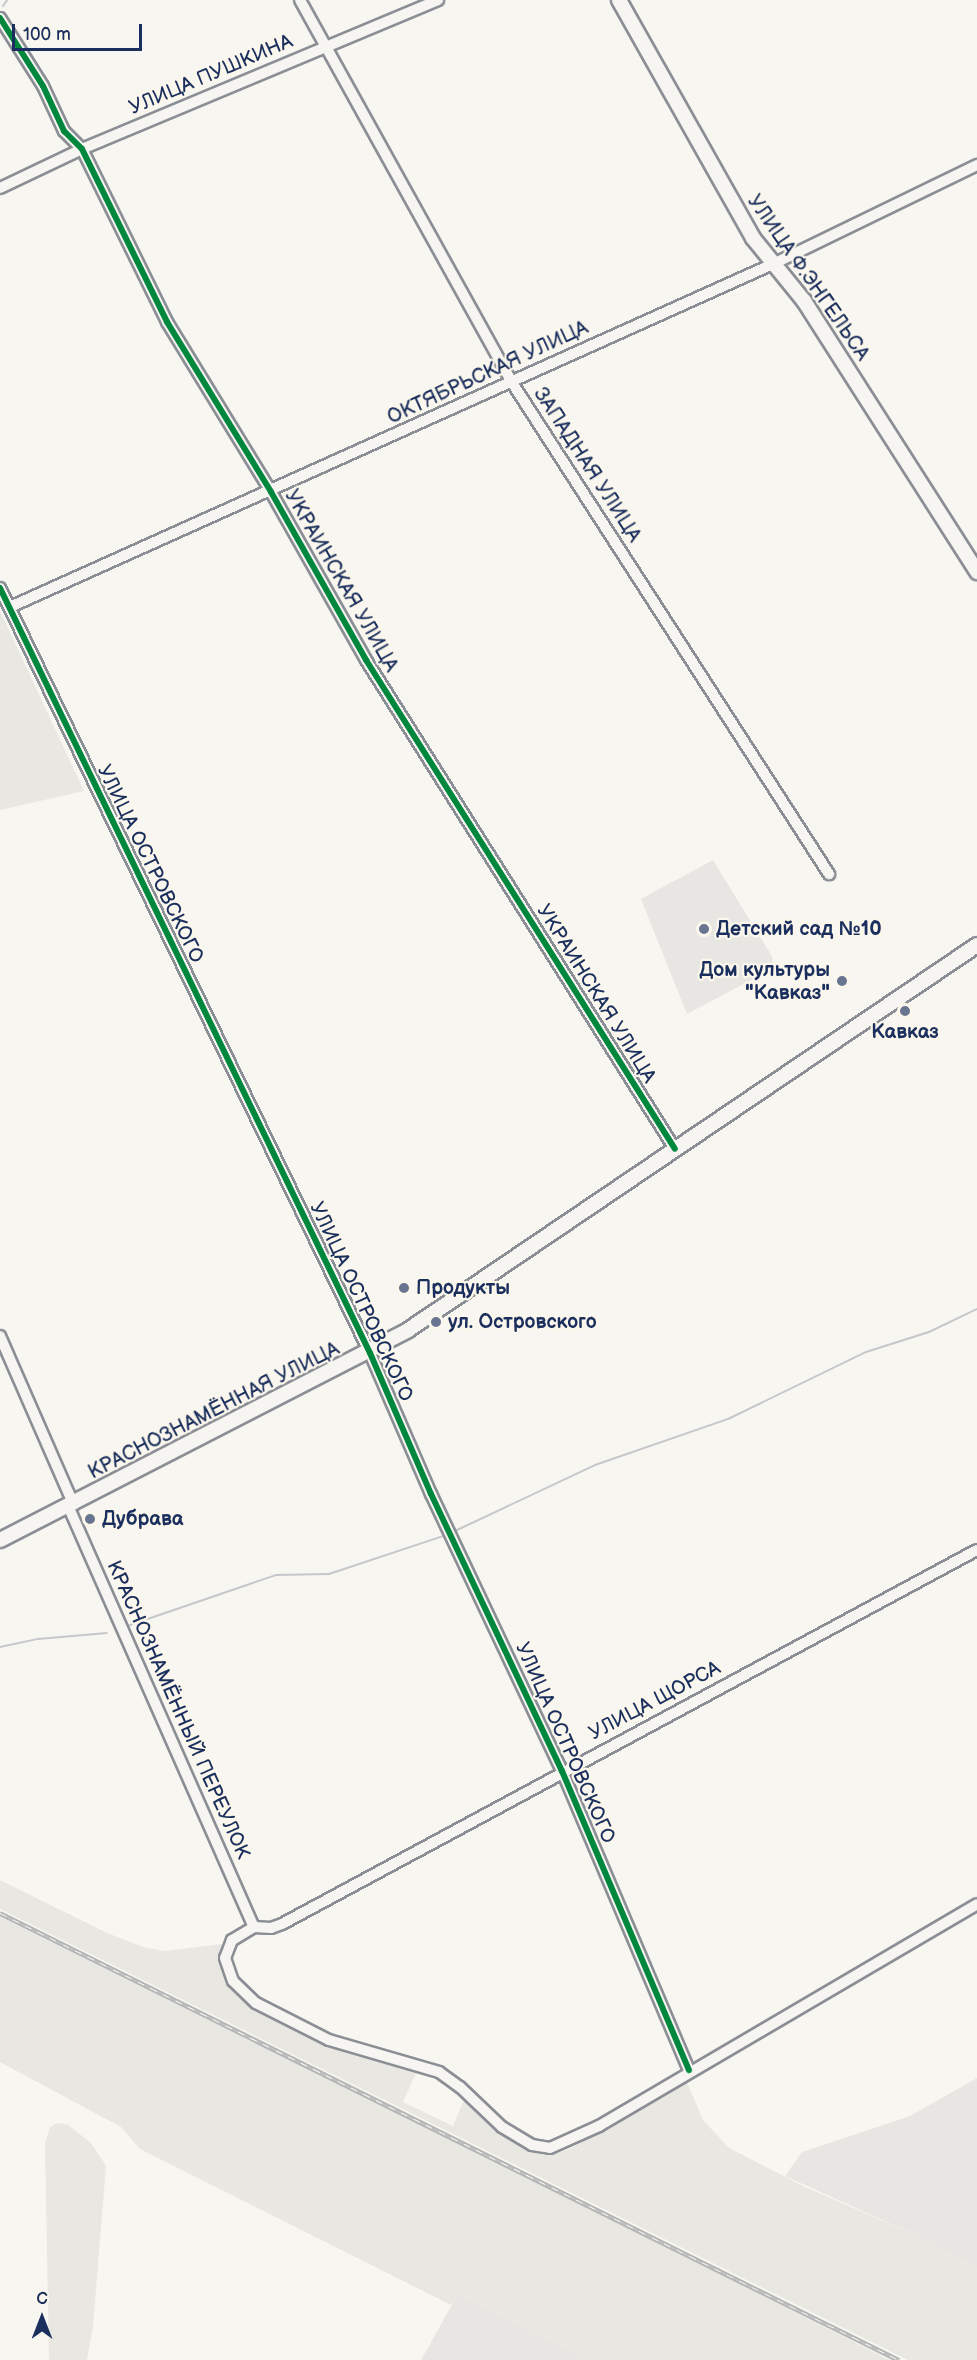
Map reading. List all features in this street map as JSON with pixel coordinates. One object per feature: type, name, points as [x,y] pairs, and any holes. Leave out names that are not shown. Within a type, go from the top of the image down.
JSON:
[{"type":"main road","name":"УЛИЦА Ф.ЭНГЕЛЬСА","points":[[619,0],[753,238],[804,301],[977,572]]},
{"type":"main road","name":"КРАСНОЗНАМЁННАЯ УЛИЦА","points":[[0,1540],[71,1507],[370,1353],[977,945]]},
{"type":"street","name":"ЗАПАДНАЯ УЛИЦА","points":[[300,0],[511,381],[829,874]]},
{"type":"street","name":"УЛИЦА ПУШКИНА","points":[[0,188],[82,149],[438,0]]},
{"type":"street","name":"УКРАИНСКАЯ УЛИЦА","points":[[0,18],[43,86],[64,131],[82,149],[167,321],[271,492],[366,660],[675,1149]]},
{"type":"street","name":"ОКТЯБРЬСКАЯ УЛИЦА","points":[[10,607],[271,492],[511,381],[773,264],[977,165]]},
{"type":"street","name":"УЛИЦА ОСТРОВСКОГО","points":[[0,588],[370,1353],[435,1503],[562,1771],[689,2070]]},
{"type":"street","name":"КРАСНОЗНАМЁННЫЙ ПЕРЕУЛОК","points":[[0,1336],[71,1507],[254,1927]]},
{"type":"street","name":"УЛИЦА ЩОРСА","points":[[254,1927],[271,1928],[282,1924],[562,1771],[977,1550]]},
{"type":"street","points":[[254,1927],[232,1940],[225,1958],[229,1976],[246,1995],[329,2040],[439,2072],[460,2087],[492,2120],[532,2145],[557,2148],[977,1904]]},
{"type":"shaded area","points":[[0,611],[84,791],[0,810]]},
{"type":"shaded area","name":"Детский сад №10","points":[[713,860],[773,958],[770,970],[687,1014],[641,899]]},
{"type":"shaded area","points":[[0,1880],[107,1933],[146,1948],[165,1951],[223,1944],[219,1957],[222,1973],[239,1996],[258,2010],[346,2051],[416,2073],[403,2102],[453,2126],[464,2100],[502,2135],[540,2153],[552,2155],[570,2149],[686,2080],[703,2120],[729,2148],[803,2186],[920,2237],[977,2269],[977,2360],[908,2360],[0,1909]]},
{"type":"shaded area","points":[[0,1917],[593,2209],[889,2360],[589,2360],[458,2294],[451,2305],[140,2149],[121,2127],[0,2062]]},
{"type":"shaded area","points":[[977,2078],[977,2269],[920,2237],[785,2176],[802,2152],[910,2116]]},
{"type":"shaded area","points":[[58,2123],[68,2125],[91,2143],[106,2166],[93,2326],[87,2360],[49,2360],[45,2143],[50,2127]]},
{"type":"shaded area","points":[[458,2294],[589,2360],[421,2360]]},
{"type":"waterway","points":[[3,6],[7,0]]},
{"type":"waterway","points":[[457,1530],[595,1465],[728,1419],[866,1352],[929,1332],[977,1309]]},
{"type":"waterway","points":[[130,1625],[276,1575],[329,1574],[443,1536]]},
{"type":"waterway","points":[[0,1647],[38,1639],[107,1633]]},
{"type":"railway","points":[[0,1913],[899,2360]]},
{"type":"cycle path","points":[[0,18],[43,86],[64,131],[82,149],[167,322],[271,492],[366,660],[675,1149]]},
{"type":"cycle path","points":[[0,588],[370,1353],[431,1494],[562,1771],[689,2070]]},
{"type":"place","name":"Детский сад №10","points":[[704,929]]},
{"type":"place","name":"Дом культуры \"Кавказ\"","points":[[842,981]]},
{"type":"place","name":"Кавказ","points":[[905,1011]]},
{"type":"place","name":"Продукты","points":[[404,1288]]},
{"type":"place","name":"ул. Островского","points":[[436,1322]]},
{"type":"place","name":"Дубрава","points":[[90,1519]]}]
